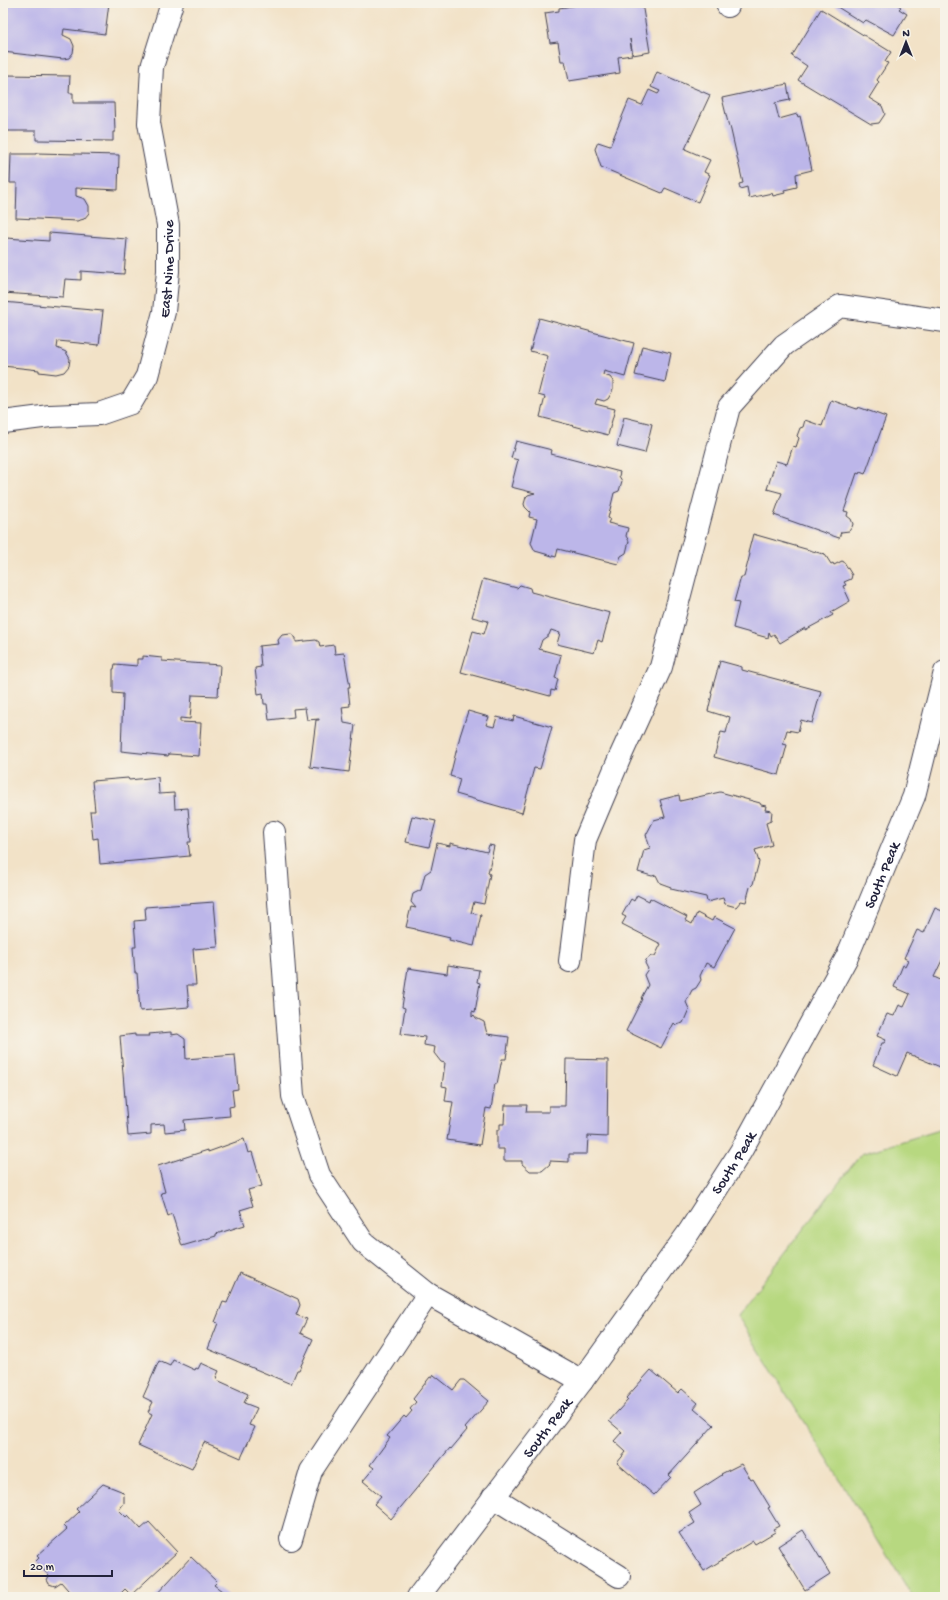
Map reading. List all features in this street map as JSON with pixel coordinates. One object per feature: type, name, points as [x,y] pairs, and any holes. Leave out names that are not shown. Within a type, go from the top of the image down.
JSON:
[{"type":"street","name":"East Nine Drive","points":[[3,422],[50,416],[99,414],[130,403],[146,376],[164,312],[168,271],[168,225],[149,123],[152,67],[172,3]]},
{"type":"street","points":[[570,961],[585,840],[620,757],[661,667],[729,407],[784,345],[840,306],[945,321]]},
{"type":"street","name":"South Peak","points":[[418,1597],[582,1381],[690,1232],[741,1151],[847,957],[914,796],[945,672]]},
{"type":"street","points":[[274,832],[293,1096],[319,1175],[363,1242],[428,1294],[582,1381]]},
{"type":"street","points":[[291,1539],[311,1472],[428,1294]]},
{"type":"street","points":[[493,1497],[619,1576]]},
{"type":"green space","points":[[945,1128],[945,1597],[913,1597],[737,1315],[861,1154]]},
{"type":"building","points":[[3,3],[109,3],[105,34],[64,29],[63,35],[71,39],[74,46],[73,53],[69,58],[63,59],[3,52],[3,29],[5,16],[3,16]]},
{"type":"building","points":[[591,3],[642,3],[650,52],[633,55],[630,39],[632,55],[618,57],[620,73],[569,81],[565,61],[561,61],[558,42],[550,43],[545,13],[559,11],[559,8]]},
{"type":"building","points":[[831,3],[895,3],[901,7],[899,9],[907,14],[894,35],[866,20],[863,23]]},
{"type":"building","points":[[821,9],[891,52],[885,62],[888,63],[877,80],[879,82],[869,98],[882,106],[885,114],[879,123],[871,124],[798,80],[807,66],[792,56]]},
{"type":"building","points":[[657,72],[710,95],[685,149],[710,160],[704,172],[710,175],[698,202],[665,188],[662,193],[601,167],[595,149],[598,142],[610,146],[629,100],[642,105],[649,90],[658,94],[660,91],[651,87]]},
{"type":"building","points":[[5,75],[70,76],[69,93],[73,93],[73,103],[114,103],[115,132],[113,132],[113,141],[36,140],[36,131],[4,131],[5,97],[3,95],[3,77]]},
{"type":"building","points":[[787,84],[790,100],[775,103],[779,119],[797,114],[798,117],[800,116],[812,170],[796,174],[797,187],[784,190],[785,193],[773,196],[772,193],[749,198],[747,187],[740,189],[739,184],[743,183],[722,98]]},
{"type":"building","points":[[36,153],[119,155],[118,190],[76,188],[76,196],[85,199],[89,206],[89,213],[84,219],[77,221],[16,218],[17,183],[10,183],[11,154]]},
{"type":"building","points":[[49,233],[127,239],[124,274],[81,271],[81,280],[65,279],[63,297],[3,293],[3,270],[6,238],[49,241]]},
{"type":"building","points":[[3,302],[103,311],[99,345],[58,341],[57,348],[66,352],[70,359],[69,366],[64,372],[56,374],[39,372],[39,370],[3,366]]},
{"type":"building","points":[[539,318],[634,343],[625,377],[604,371],[603,375],[610,377],[613,381],[613,390],[608,399],[604,401],[597,399],[595,404],[615,409],[608,435],[540,417],[545,397],[538,395],[548,356],[530,351]]},
{"type":"building","points":[[642,346],[671,353],[665,382],[635,375]]},
{"type":"building","points":[[831,400],[857,409],[858,407],[886,417],[865,474],[860,472],[859,474],[857,473],[844,511],[848,512],[847,516],[851,519],[853,524],[852,527],[849,531],[841,532],[839,538],[774,515],[782,493],[767,489],[776,461],[787,464],[793,446],[796,447],[799,438],[797,436],[800,428],[803,427],[805,420],[822,426]]},
{"type":"building","points":[[624,417],[652,424],[645,453],[617,446]]},
{"type":"building","points":[[516,441],[552,450],[551,454],[620,472],[619,476],[622,481],[619,491],[614,493],[608,518],[610,519],[608,523],[628,528],[626,536],[629,541],[626,553],[621,556],[618,564],[558,549],[556,557],[535,551],[531,543],[537,519],[529,517],[530,512],[524,504],[528,495],[535,493],[511,487],[518,460],[511,458]]},
{"type":"building","points":[[753,534],[823,554],[824,553],[831,564],[833,563],[834,565],[842,561],[844,562],[852,575],[851,579],[844,582],[846,585],[843,586],[850,601],[831,612],[833,615],[805,630],[805,628],[780,643],[774,634],[771,636],[769,632],[768,638],[733,628],[739,603],[734,602],[741,577],[744,577]]},
{"type":"building","points":[[483,579],[517,588],[520,585],[530,588],[531,592],[610,613],[602,642],[598,640],[594,653],[557,644],[560,633],[551,630],[549,635],[542,640],[539,649],[561,655],[555,678],[558,679],[555,691],[551,690],[550,696],[461,672],[473,631],[484,634],[488,621],[472,617]]},
{"type":"building","points":[[291,634],[296,638],[296,642],[316,640],[319,642],[320,647],[334,645],[335,654],[344,653],[350,687],[348,687],[350,706],[342,707],[344,723],[355,725],[349,772],[310,767],[316,720],[319,719],[307,720],[305,708],[293,709],[294,717],[269,720],[267,704],[264,704],[263,693],[258,694],[255,668],[261,667],[259,646],[279,644],[278,640],[282,635]]},
{"type":"building","points":[[143,656],[162,658],[162,661],[220,665],[218,696],[192,695],[190,719],[180,718],[180,722],[201,723],[199,756],[169,754],[168,756],[121,751],[123,694],[113,693],[113,669],[115,664],[137,666],[137,659],[143,659]]},
{"type":"building","points":[[720,661],[742,667],[742,670],[821,691],[812,723],[801,720],[798,732],[787,730],[783,744],[787,745],[779,775],[714,757],[721,732],[726,733],[730,717],[708,711],[711,693]]},
{"type":"building","points":[[468,711],[489,717],[486,725],[494,727],[497,717],[513,721],[514,716],[552,727],[540,769],[534,768],[522,813],[456,794],[460,779],[450,776]]},
{"type":"building","points":[[158,777],[159,794],[174,793],[175,809],[188,808],[191,842],[188,842],[190,856],[100,864],[98,838],[93,839],[90,811],[95,811],[92,781],[128,778],[129,780]]},
{"type":"building","points":[[720,792],[760,803],[761,805],[766,806],[765,810],[772,811],[771,821],[766,823],[772,845],[755,850],[759,862],[753,884],[750,887],[746,902],[741,901],[736,907],[725,904],[723,898],[707,902],[706,897],[671,889],[671,887],[660,883],[656,875],[652,876],[638,872],[644,850],[650,848],[646,835],[654,820],[665,817],[660,800],[679,795],[680,801]]},
{"type":"building","points":[[412,816],[436,821],[429,847],[406,842]]},
{"type":"building","points":[[437,843],[450,846],[450,843],[487,852],[489,845],[494,846],[488,873],[490,874],[484,904],[474,902],[471,913],[481,915],[474,946],[449,940],[450,938],[406,927],[411,907],[416,908],[411,902],[413,894],[421,890],[425,874],[431,870]]},
{"type":"building","points":[[637,895],[649,901],[650,898],[687,917],[685,920],[692,924],[697,913],[712,921],[714,917],[735,928],[714,967],[706,963],[700,976],[701,980],[696,988],[692,990],[686,1002],[689,1009],[683,1023],[676,1025],[674,1023],[661,1048],[626,1031],[648,985],[644,975],[648,969],[645,963],[646,960],[651,956],[655,956],[661,944],[622,924],[626,917],[622,915],[631,899],[634,901]]},
{"type":"building","points":[[214,902],[218,947],[193,949],[196,985],[187,985],[189,1007],[140,1011],[133,947],[136,947],[134,921],[146,920],[145,907]]},
{"type":"building","points":[[935,908],[945,912],[945,954],[934,977],[945,982],[945,1069],[907,1053],[897,1076],[873,1065],[882,1043],[886,1040],[877,1036],[887,1014],[894,1016],[899,1005],[904,1007],[910,994],[894,987],[903,965],[905,966],[908,960],[904,958],[917,930],[924,933]]},
{"type":"building","points":[[448,965],[479,970],[477,982],[480,983],[475,1012],[472,1011],[472,1017],[474,1015],[476,1018],[484,1022],[487,1034],[509,1037],[506,1059],[502,1059],[497,1084],[495,1084],[491,1109],[486,1108],[480,1145],[447,1140],[453,1102],[445,1101],[447,1087],[442,1086],[445,1063],[441,1062],[434,1053],[435,1047],[424,1045],[425,1037],[401,1034],[405,1008],[402,1007],[408,968],[447,974]]},
{"type":"building","points":[[171,1032],[171,1035],[178,1034],[185,1039],[186,1059],[235,1055],[238,1089],[232,1090],[234,1106],[229,1107],[230,1116],[184,1120],[185,1130],[165,1132],[164,1124],[151,1125],[151,1134],[128,1136],[120,1036],[135,1034],[135,1036],[150,1036],[149,1034]]},
{"type":"building","points":[[566,1059],[608,1060],[607,1137],[588,1136],[587,1154],[569,1154],[569,1162],[550,1161],[550,1164],[542,1171],[530,1171],[522,1164],[522,1161],[504,1161],[504,1149],[497,1149],[497,1130],[500,1130],[500,1124],[504,1124],[505,1105],[527,1105],[526,1112],[549,1112],[549,1106],[565,1106]]},
{"type":"building","points":[[244,1139],[248,1153],[252,1152],[262,1186],[248,1190],[253,1206],[240,1210],[245,1225],[216,1234],[216,1236],[182,1246],[172,1214],[168,1216],[161,1193],[165,1192],[158,1166],[208,1150],[208,1152]]},
{"type":"building","points":[[240,1273],[298,1299],[300,1305],[296,1315],[307,1319],[300,1333],[313,1339],[291,1384],[208,1349],[218,1323],[215,1322],[223,1302],[227,1303]]},
{"type":"building","points":[[173,1360],[195,1370],[196,1368],[198,1369],[201,1363],[219,1371],[216,1377],[217,1380],[248,1394],[244,1403],[257,1408],[249,1425],[255,1427],[241,1458],[204,1442],[192,1469],[138,1445],[152,1414],[148,1412],[153,1402],[143,1397],[159,1361],[170,1366]]},
{"type":"building","points":[[651,1370],[678,1393],[682,1389],[698,1403],[694,1408],[714,1425],[669,1475],[671,1477],[654,1495],[617,1463],[626,1452],[614,1441],[622,1432],[609,1421],[628,1400],[626,1398]]},
{"type":"building","points":[[434,1375],[453,1390],[461,1380],[464,1380],[489,1401],[465,1428],[467,1430],[451,1449],[450,1448],[391,1519],[374,1504],[381,1496],[363,1481],[374,1468],[370,1465],[390,1438],[387,1436],[404,1416],[406,1418],[412,1411],[410,1409],[416,1402],[413,1399],[430,1377],[432,1378]]},
{"type":"building","points":[[741,1464],[751,1480],[753,1479],[770,1507],[768,1508],[779,1526],[773,1529],[775,1532],[755,1544],[753,1541],[704,1571],[679,1533],[695,1523],[689,1513],[701,1505],[694,1493],[722,1475],[721,1474]]},
{"type":"building","points":[[103,1484],[123,1493],[124,1503],[119,1510],[126,1517],[128,1515],[141,1529],[149,1522],[177,1552],[131,1595],[125,1589],[117,1597],[74,1597],[61,1582],[55,1586],[49,1584],[47,1580],[49,1576],[36,1561],[39,1558],[37,1556],[67,1529],[64,1526],[79,1512],[76,1509]]},
{"type":"building","points":[[803,1530],[830,1574],[805,1590],[778,1546]]},
{"type":"building","points":[[191,1557],[217,1582],[214,1585],[230,1597],[154,1597]]}]
